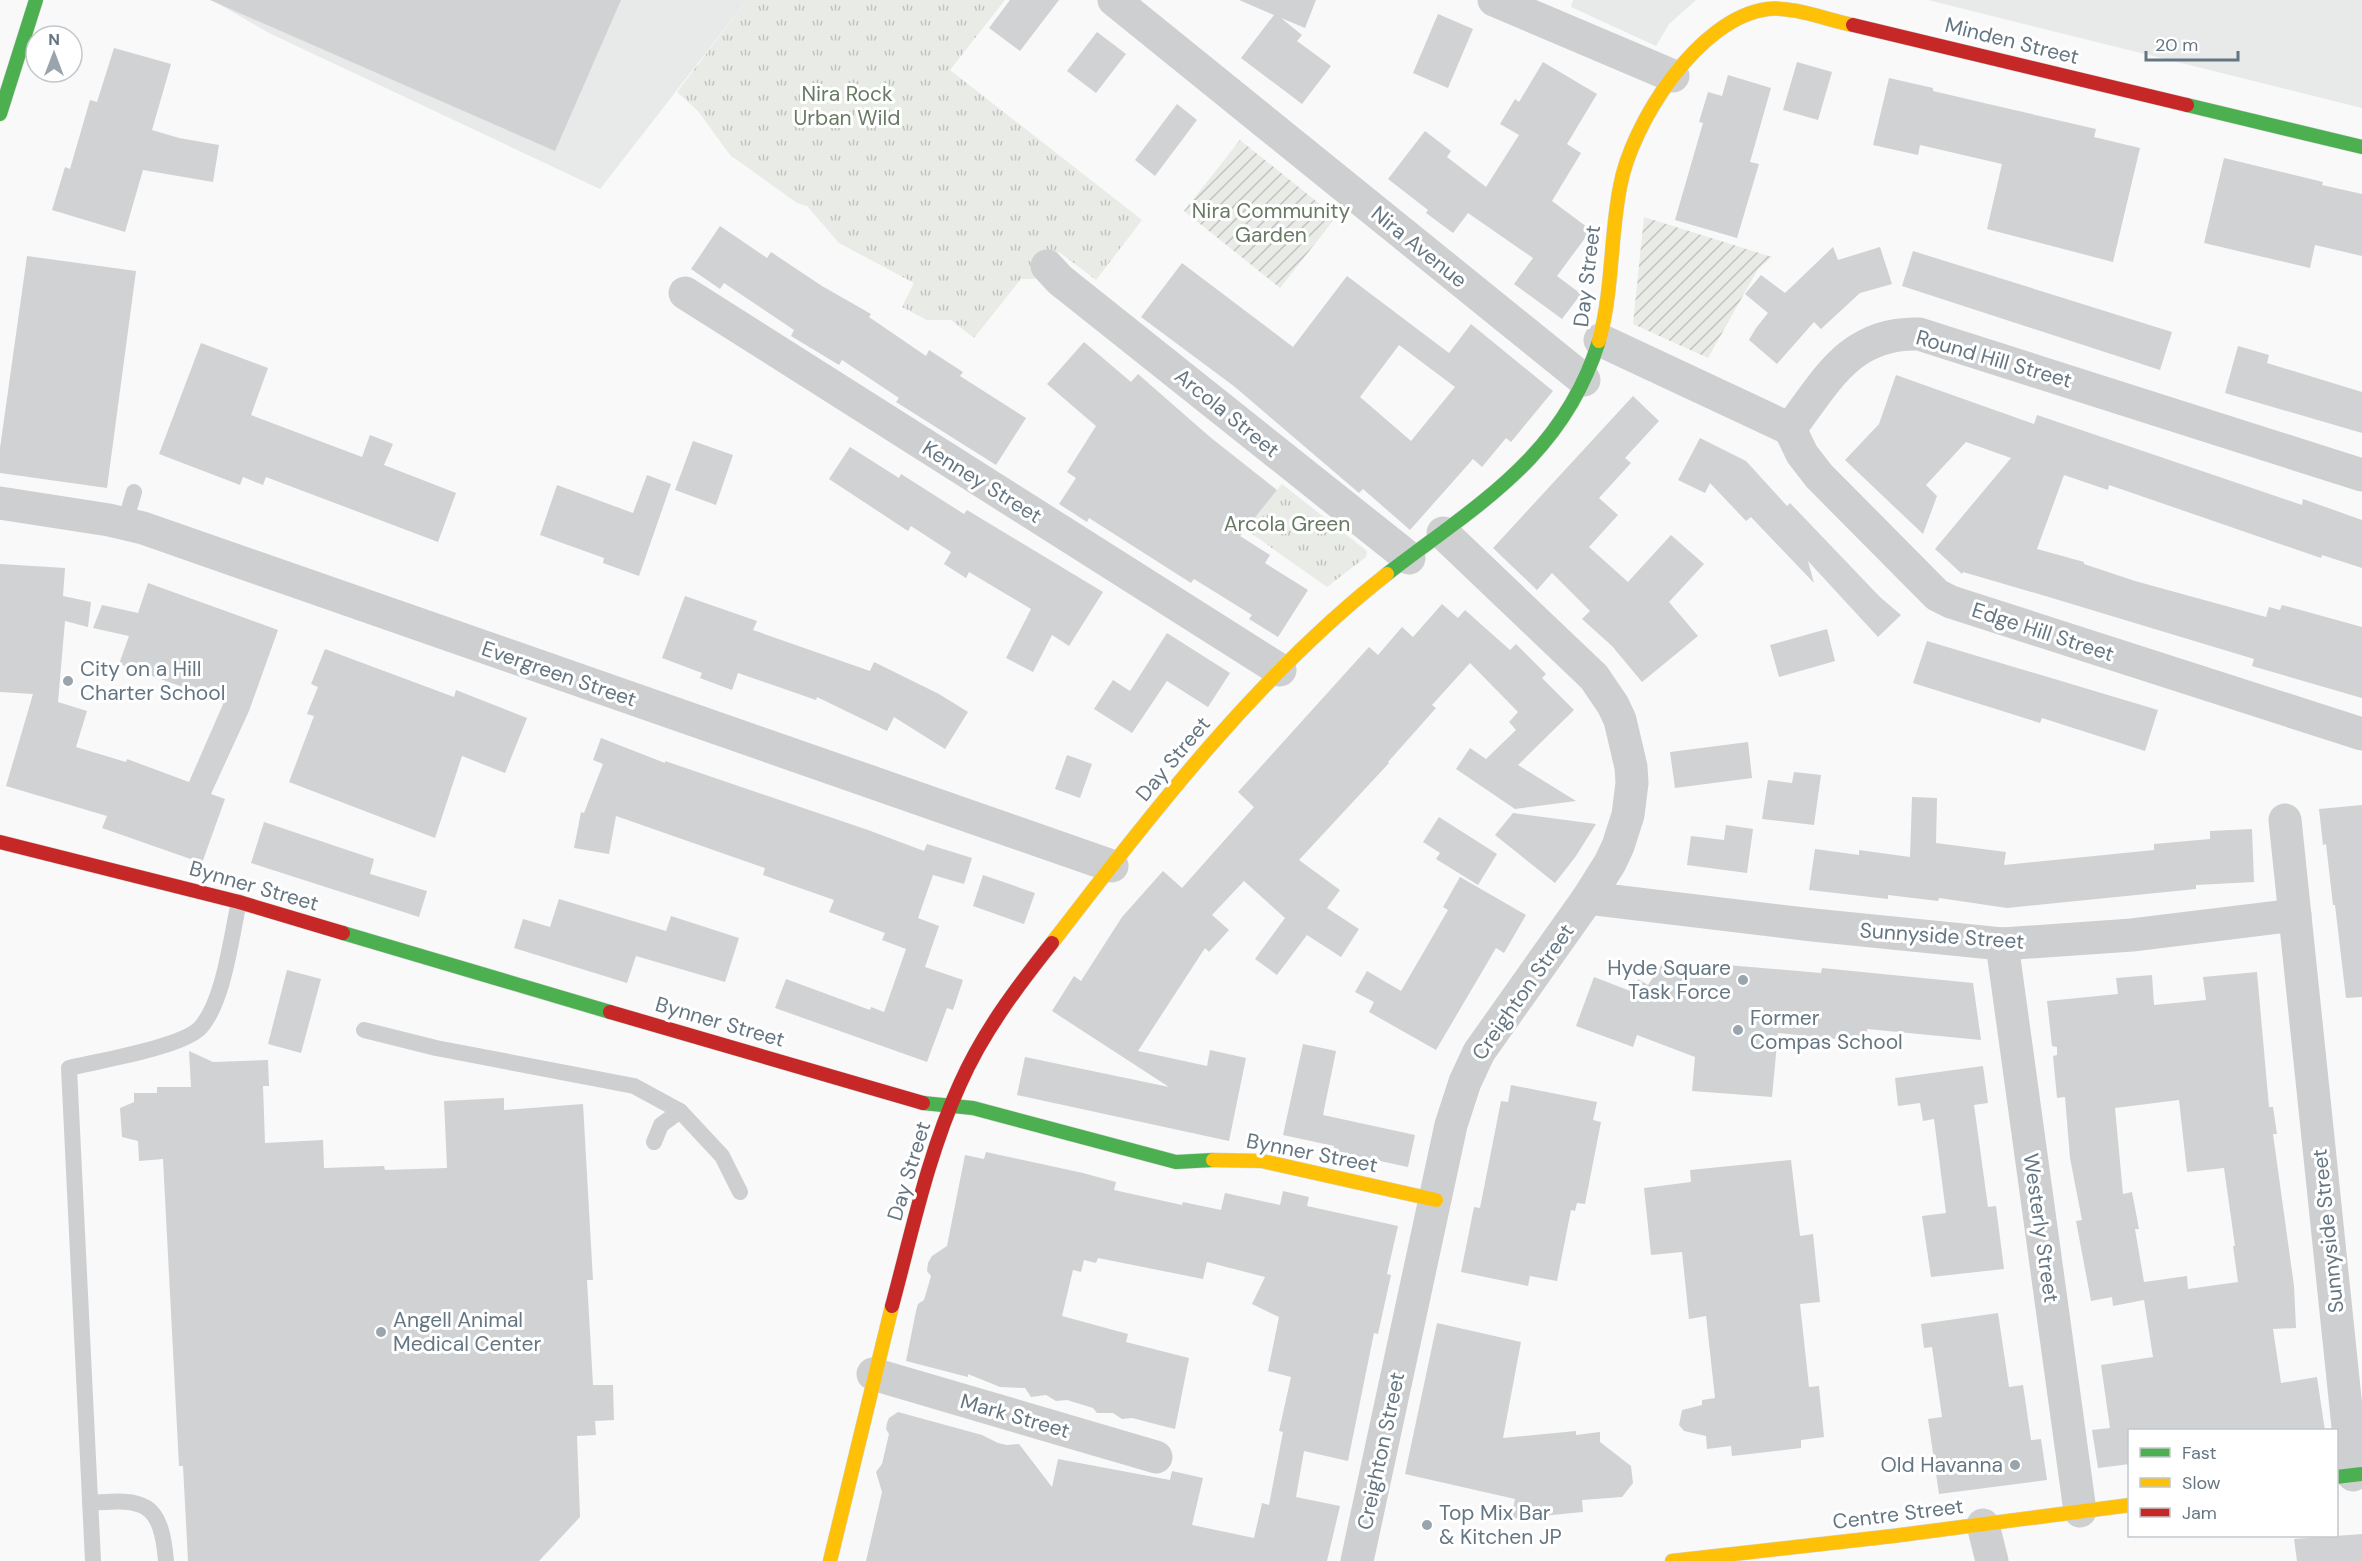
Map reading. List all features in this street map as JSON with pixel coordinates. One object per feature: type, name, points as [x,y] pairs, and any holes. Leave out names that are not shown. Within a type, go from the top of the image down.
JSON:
[{"type":"street","points":[[0,114],[36,0]]},
{"type":"street","name":"Nira Avenue","points":[[1114,0],[1584,380]]},
{"type":"street","points":[[1494,0],[1673,76]]},
{"type":"street","name":"Minden Street","points":[[1673,76],[1698,49],[1731,23],[1754,10],[1780,8],[2362,147]]},
{"type":"street","name":"Day Street","points":[[830,1561],[873,1374],[930,1168],[950,1107],[973,1054],[997,1016],[1112,866],[1190,770],[1280,670],[1354,600],[1499,489],[1538,451],[1566,414],[1584,380],[1600,340],[1609,296],[1615,222],[1623,172],[1635,139],[1673,76]]},
{"type":"street","name":"Arcola Street","points":[[1047,266],[1060,280],[1409,558]]},
{"type":"street","name":"Kenney Street","points":[[685,293],[1280,670]]},
{"type":"street","name":"Round Hill Street","points":[[1790,429],[1837,368],[1858,349],[1881,338],[1919,334],[2362,475]]},
{"type":"street","points":[[1600,340],[1790,429]]},
{"type":"street","name":"Edge Hill Street","points":[[1790,429],[1802,454],[1819,476],[1937,596],[2362,734]]},
{"type":"street","name":"Evergreen Street","points":[[0,502],[125,523],[1112,866]]},
{"type":"street","name":"Creighton Street","points":[[1357,1561],[1451,1125],[1471,1067],[1588,898],[1618,846],[1629,808],[1631,767],[1620,720],[1604,691],[1581,663],[1443,533]]},
{"type":"street","name":"Sunnyside Street","points":[[2285,820],[2351,1475]]},
{"type":"street","name":"Bynner Street","points":[[0,842],[239,902],[906,1099],[950,1107],[972,1108],[1169,1160],[1189,1163],[1238,1159],[1262,1161],[1436,1200]]},
{"type":"street","name":"Sunnyside Street","points":[[1588,898],[1813,925],[2002,944],[2122,936],[2295,915]]},
{"type":"street","name":"Westerly Street","points":[[2002,944],[2080,1511]]},
{"type":"street","name":"Mark Street","points":[[873,1374],[1156,1457]]},
{"type":"street","name":"Centre Street","points":[[1672,1561],[1814,1554],[1983,1525],[2128,1505]]},
{"type":"street","points":[[1983,1525],[1992,1561]]},
{"type":"lane","points":[[125,523],[134,492]]},
{"type":"lane","points":[[93,1561],[69,1068],[169,1043],[198,1030],[216,1001],[239,902]]},
{"type":"lane","points":[[364,1030],[436,1048],[634,1086],[680,1111],[722,1155],[740,1192]]},
{"type":"lane","points":[[654,1142],[661,1125],[680,1111]]},
{"type":"lane","points":[[90,1503],[123,1500],[137,1502],[149,1510],[159,1522],[164,1538],[166,1561]]},
{"type":"shaded area","points":[[212,0],[747,0],[600,189],[269,33]]},
{"type":"shaded area","points":[[1573,0],[1696,0],[1669,24],[1656,46],[1571,7]]},
{"type":"shaded area","points":[[1928,0],[2362,0],[2362,108]]},
{"type":"green space","name":"Nira Rock Urban Wild","points":[[747,0],[1005,0],[950,70],[1142,220],[1096,280],[1059,252],[1038,279],[1021,279],[974,338],[951,320],[927,320],[902,307],[914,283],[839,243],[807,206],[797,203],[730,155],[698,111],[677,92]]},
{"type":"green space","name":"Nira Community Garden","points":[[1240,140],[1336,217],[1280,288],[1184,211]]},
{"type":"green space","points":[[1644,217],[1772,257],[1758,269],[1708,358],[1633,324]]},
{"type":"green space","name":"Arcola Green","points":[[1282,484],[1367,551],[1366,557],[1327,587],[1245,529]]},
{"type":"building","points":[[210,0],[621,0],[555,151]]},
{"type":"building","points":[[1010,0],[1059,0],[1020,51],[989,28]]},
{"type":"building","points":[[1239,0],[1316,0],[1305,28],[1281,18],[1302,35],[1297,41],[1331,66],[1302,104],[1241,58],[1274,15]]},
{"type":"building","points":[[1438,14],[1473,29],[1448,88],[1413,73]]},
{"type":"building","points":[[1097,32],[1126,54],[1096,93],[1067,71]]},
{"type":"building","points":[[114,48],[171,64],[152,130],[179,138],[219,145],[213,182],[143,170],[125,232],[52,210],[65,167],[70,169],[90,100],[97,102]]},
{"type":"building","points":[[1543,62],[1597,94],[1567,144],[1581,153],[1552,201],[1591,230],[1557,276],[1581,294],[1562,319],[1514,284],[1533,258],[1468,213],[1453,233],[1426,213],[1428,210],[1388,179],[1425,131],[1451,151],[1447,157],[1486,187],[1519,135],[1500,124],[1515,99],[1519,102]]},
{"type":"building","points":[[1797,62],[1832,72],[1818,120],[1783,110]]},
{"type":"building","points":[[1728,75],[1771,88],[1750,162],[1759,164],[1737,238],[1675,220],[1703,123],[1699,122],[1708,92],[1722,96]]},
{"type":"building","points":[[1889,78],[1933,88],[1933,91],[2096,129],[2094,137],[2140,148],[2113,262],[1987,229],[2002,164],[1920,145],[1918,155],[1873,145]]},
{"type":"building","points":[[1177,104],[1197,120],[1155,176],[1135,160]]},
{"type":"building","points":[[2224,158],[2362,194],[2362,256],[2315,245],[2310,268],[2204,243]]},
{"type":"building","points":[[720,226],[767,258],[771,252],[822,286],[871,314],[869,317],[926,356],[929,350],[963,372],[960,376],[1026,418],[996,465],[896,402],[899,398],[842,360],[839,365],[791,336],[794,330],[724,283],[720,289],[691,269]]},
{"type":"building","points":[[1833,247],[1838,260],[1880,247],[1892,284],[1860,293],[1821,329],[1814,322],[1777,364],[1749,340],[1768,313],[1745,294],[1761,275],[1785,293]]},
{"type":"building","points":[[1913,251],[2172,332],[2160,370],[1902,286]]},
{"type":"building","points":[[27,256],[136,271],[107,488],[0,473],[0,448]]},
{"type":"building","points":[[1182,263],[1293,347],[1347,276],[1449,353],[1471,324],[1553,391],[1511,442],[1506,438],[1482,467],[1473,459],[1410,530],[1363,489],[1359,493],[1235,387],[1141,317]],"holes":[[[1399,345],[1455,387],[1411,441],[1360,397]]]},
{"type":"building","points":[[1084,342],[1131,382],[1138,374],[1210,437],[1277,490],[1240,536],[1270,555],[1265,563],[1308,590],[1278,637],[1249,619],[1252,615],[1194,579],[1191,583],[1089,518],[1087,522],[1059,504],[1076,478],[1067,472],[1096,426],[1047,384]]},
{"type":"building","points":[[201,343],[268,368],[251,415],[362,457],[370,435],[393,444],[384,465],[456,493],[438,542],[266,477],[263,485],[243,477],[240,485],[159,454]]},
{"type":"building","points":[[2238,346],[2269,355],[2267,363],[2362,392],[2362,433],[2225,393]]},
{"type":"building","points":[[1896,375],[2034,424],[2037,415],[2302,505],[2303,499],[2362,520],[2362,568],[2322,555],[2321,558],[2109,485],[2108,490],[2064,475],[2037,549],[2084,562],[2084,564],[2135,581],[2266,617],[2269,607],[2280,610],[2282,605],[2362,627],[2362,698],[2252,666],[2254,659],[1963,572],[1962,574],[1935,549],[2011,458],[1966,442],[1926,485],[1937,496],[1923,534],[1845,460],[1879,424]]},
{"type":"building","points":[[1633,396],[1659,421],[1625,458],[1631,463],[1599,498],[1618,515],[1589,547],[1628,582],[1671,535],[1704,564],[1669,602],[1698,636],[1642,682],[1612,646],[1582,619],[1590,611],[1552,573],[1537,590],[1493,548]]},
{"type":"building","points":[[1700,438],[1746,461],[1787,506],[1790,503],[1880,597],[1901,615],[1878,637],[1808,561],[1814,583],[1751,517],[1746,521],[1710,483],[1705,493],[1678,480]]},
{"type":"building","points":[[693,441],[733,455],[716,505],[675,490]]},
{"type":"building","points":[[850,447],[899,478],[901,474],[964,514],[967,510],[1103,592],[1069,646],[1052,635],[1033,672],[1006,658],[1031,609],[969,572],[966,578],[944,564],[951,552],[911,526],[908,531],[829,479]]},
{"type":"building","points":[[647,475],[671,484],[639,576],[603,563],[604,558],[540,535],[557,485],[633,513]]},
{"type":"building","points":[[0,564],[65,568],[63,596],[91,602],[88,627],[65,621],[58,702],[87,711],[76,747],[126,762],[127,759],[189,782],[224,702],[119,664],[129,636],[93,628],[102,605],[138,613],[148,583],[278,630],[249,711],[211,794],[225,799],[202,863],[102,828],[107,816],[6,786],[33,694],[0,692]]},
{"type":"building","points":[[685,596],[757,621],[753,630],[870,671],[874,662],[939,694],[968,712],[945,749],[894,717],[887,731],[817,697],[816,700],[738,673],[732,690],[700,678],[702,673],[662,658]]},
{"type":"building","points":[[1442,604],[1458,618],[1465,610],[1510,650],[1516,644],[1546,674],[1542,678],[1574,710],[1518,765],[1576,801],[1515,809],[1456,769],[1470,748],[1486,759],[1516,730],[1509,722],[1518,712],[1470,663],[1432,705],[1436,708],[1389,763],[1299,860],[1340,890],[1327,908],[1359,929],[1341,957],[1307,935],[1277,975],[1255,959],[1285,918],[1244,881],[1212,915],[1229,930],[1209,952],[1205,948],[1138,1051],[1207,1066],[1210,1050],[1246,1058],[1229,1141],[1017,1095],[1025,1057],[1169,1087],[1052,1011],[1074,976],[1081,981],[1122,917],[1163,871],[1182,888],[1254,807],[1238,792],[1369,647],[1378,655],[1402,627],[1413,637]]},
{"type":"building","points":[[1827,629],[1835,661],[1779,677],[1770,645]]},
{"type":"building","points":[[1167,633],[1230,673],[1208,707],[1167,681],[1132,733],[1094,709],[1113,680],[1130,691]]},
{"type":"building","points":[[1927,641],[2158,710],[2145,751],[2042,718],[2040,723],[1913,683]]},
{"type":"building","points":[[325,649],[454,697],[456,690],[527,718],[505,773],[462,756],[435,838],[289,782],[314,716],[307,714],[318,687],[311,684]]},
{"type":"building","points":[[601,738],[665,763],[665,761],[924,851],[927,844],[972,858],[964,884],[933,875],[918,918],[939,926],[925,967],[963,980],[953,1010],[947,1008],[927,1062],[775,1008],[786,979],[870,1010],[871,1007],[884,1012],[906,949],[882,940],[885,933],[829,912],[834,900],[763,875],[765,868],[616,816],[609,854],[574,848],[581,812],[584,813],[603,764],[593,760]]},
{"type":"building","points":[[1748,742],[1752,778],[1675,788],[1670,752]]},
{"type":"building","points":[[1067,755],[1092,764],[1080,798],[1055,789]]},
{"type":"building","points":[[1794,772],[1821,775],[1814,825],[1762,819],[1768,780],[1792,783]]},
{"type":"building","points":[[1912,797],[1937,798],[1936,843],[2006,852],[2004,865],[2154,850],[2154,844],[2210,839],[2210,831],[2252,829],[2254,882],[2196,885],[2196,889],[2007,908],[1939,898],[1938,901],[1888,895],[1888,899],[1809,890],[1815,849],[1859,855],[1859,850],[1910,857]]},
{"type":"building","points":[[2362,805],[2362,997],[2346,998],[2335,905],[2333,905],[2326,844],[2323,845],[2319,809]]},
{"type":"building","points":[[1513,813],[1596,824],[1576,856],[1555,883],[1495,835]]},
{"type":"building","points":[[1439,817],[1497,854],[1478,885],[1436,859],[1440,853],[1423,842]]},
{"type":"building","points":[[264,822],[374,859],[370,874],[427,891],[419,917],[251,863]]},
{"type":"building","points":[[1726,825],[1753,829],[1747,873],[1687,865],[1691,836],[1724,840]]},
{"type":"building","points":[[983,875],[1035,893],[1024,924],[973,906]]},
{"type":"building","points":[[1460,877],[1526,915],[1504,953],[1496,948],[1436,1050],[1369,1012],[1374,1002],[1355,992],[1367,971],[1401,991],[1448,910],[1443,907]]},
{"type":"building","points":[[559,899],[666,931],[671,916],[739,938],[725,982],[636,956],[627,983],[514,948],[523,919],[550,927]]},
{"type":"building","points":[[1664,961],[1702,976],[1703,963],[1821,973],[1822,968],[1973,983],[1981,1040],[1867,1029],[1867,1042],[1778,1033],[1772,1097],[1692,1091],[1695,1057],[1637,1035],[1633,1047],[1576,1026],[1594,977],[1633,992],[1638,979],[1648,985]]},
{"type":"building","points":[[287,970],[321,979],[301,1053],[268,1044]]},
{"type":"building","points":[[2257,972],[2269,1107],[2273,1107],[2277,1134],[2273,1134],[2294,1286],[2296,1328],[2273,1329],[2281,1383],[2317,1377],[2325,1429],[2128,1429],[2128,1464],[2098,1468],[2092,1430],[2110,1428],[2101,1365],[2153,1357],[2144,1300],[2113,1306],[2112,1297],[2091,1301],[2076,1221],[2082,1220],[2070,1158],[2065,1097],[2057,1098],[2053,1056],[2057,1055],[2057,1047],[2052,1046],[2047,1001],[2118,994],[2116,978],[2152,975],[2154,1005],[2206,1000],[2203,977]],"holes":[[[2179,1100],[2187,1172],[2224,1168],[2238,1282],[2188,1289],[2187,1276],[2144,1282],[2135,1229],[2139,1229],[2132,1192],[2123,1194],[2115,1108]]]},
{"type":"building","points":[[1303,1044],[1336,1051],[1323,1115],[1415,1135],[1408,1167],[1333,1151],[1334,1146],[1283,1135]]},
{"type":"building","name":"Angell Animal Medical Center","points":[[189,1051],[213,1062],[268,1060],[269,1086],[263,1086],[265,1143],[323,1140],[324,1168],[384,1166],[385,1170],[447,1168],[444,1101],[504,1098],[504,1110],[583,1104],[593,1280],[587,1280],[593,1385],[613,1385],[614,1420],[595,1421],[596,1435],[577,1436],[580,1517],[539,1561],[188,1561],[183,1466],[179,1466],[163,1159],[139,1161],[138,1141],[122,1137],[120,1108],[134,1102],[134,1093],[157,1093],[157,1087],[191,1087]]},
{"type":"building","points":[[1983,1066],[1988,1103],[1974,1105],[1988,1207],[1996,1206],[2004,1269],[1931,1277],[1922,1216],[1946,1213],[1934,1119],[1923,1121],[1920,1103],[1898,1106],[1895,1078]]},
{"type":"building","points":[[1511,1085],[1597,1102],[1593,1120],[1601,1122],[1585,1204],[1577,1203],[1575,1211],[1571,1210],[1557,1281],[1530,1276],[1528,1286],[1461,1272],[1474,1207],[1480,1208],[1501,1101],[1508,1102]]},
{"type":"building","points":[[986,1152],[1083,1173],[1116,1182],[1114,1190],[1182,1205],[1183,1202],[1221,1210],[1225,1193],[1280,1205],[1283,1191],[1309,1197],[1307,1206],[1398,1226],[1387,1274],[1391,1275],[1378,1334],[1374,1333],[1348,1461],[1304,1451],[1296,1497],[1340,1506],[1327,1561],[866,1561],[882,1492],[876,1472],[882,1464],[889,1434],[886,1429],[887,1423],[889,1418],[898,1412],[982,1435],[998,1443],[1019,1444],[1052,1487],[1058,1459],[1170,1480],[1172,1471],[1203,1478],[1192,1525],[1254,1538],[1262,1503],[1269,1505],[1283,1432],[1279,1431],[1291,1377],[1268,1371],[1279,1317],[1252,1304],[1265,1277],[1207,1262],[1203,1279],[1098,1258],[1096,1263],[1084,1260],[1081,1272],[1073,1270],[1062,1316],[1128,1334],[1126,1342],[1189,1358],[1175,1429],[1132,1418],[1122,1419],[1113,1413],[1097,1413],[1093,1408],[1067,1400],[1056,1401],[1046,1395],[1031,1397],[1025,1388],[1000,1387],[968,1374],[968,1377],[906,1361],[918,1304],[924,1300],[931,1276],[927,1271],[928,1263],[932,1256],[947,1246],[965,1155],[984,1159]]},
{"type":"building","points":[[1791,1160],[1800,1236],[1813,1234],[1820,1302],[1800,1304],[1809,1387],[1819,1386],[1824,1437],[1801,1440],[1801,1448],[1732,1456],[1731,1446],[1707,1449],[1706,1436],[1684,1431],[1679,1425],[1682,1410],[1702,1405],[1702,1400],[1715,1398],[1706,1316],[1689,1319],[1682,1252],[1651,1255],[1644,1188],[1691,1182],[1690,1170]]},
{"type":"building","points":[[1998,1313],[2009,1387],[2023,1385],[2031,1440],[2041,1439],[2047,1480],[1939,1494],[1928,1419],[1942,1417],[1932,1347],[1924,1348],[1921,1324]]},
{"type":"building","points":[[1437,1323],[1521,1342],[1503,1438],[1576,1431],[1576,1435],[1600,1432],[1600,1442],[1631,1466],[1633,1483],[1622,1497],[1582,1500],[1583,1512],[1511,1519],[1515,1499],[1405,1474]]},
{"type":"building","points":[[2362,1534],[2362,1561],[2297,1561],[2294,1539]]},
{"type":"traffic: fast","points":[[0,114],[36,0]]},
{"type":"traffic: fast","points":[[2187,105],[2362,147]]},
{"type":"traffic: fast","points":[[1387,574],[1485,500],[1514,475],[1540,447],[1563,416],[1583,381],[1599,341]]},
{"type":"traffic: fast","points":[[343,933],[610,1012]]},
{"type":"traffic: fast","points":[[923,1103],[973,1108],[1176,1162],[1213,1160]]},
{"type":"traffic: fast","points":[[2338,1477],[2362,1474]]},
{"type":"traffic: slow","points":[[1599,341],[1607,303],[1620,187],[1638,134],[1653,105],[1672,77],[1717,31],[1742,16],[1768,9],[1778,9],[1799,11],[1853,25]]},
{"type":"traffic: slow","points":[[1052,943],[1168,796],[1250,701],[1339,614],[1387,574]]},
{"type":"traffic: slow","points":[[1213,1160],[1262,1161],[1436,1200]]},
{"type":"traffic: slow","points":[[830,1561],[892,1306]]},
{"type":"traffic: slow","points":[[1672,1561],[1893,1536],[2128,1505]]},
{"type":"traffic: jam","points":[[1853,25],[2187,105]]},
{"type":"traffic: jam","points":[[0,842],[239,902],[343,933]]},
{"type":"traffic: jam","points":[[892,1306],[930,1165],[960,1084],[990,1028],[1052,943]]},
{"type":"traffic: jam","points":[[610,1012],[923,1103]]},
{"type":"place","name":"City on a Hill Charter School","points":[[68,681]]},
{"type":"place","name":"Hyde Square Task Force","points":[[1743,980]]},
{"type":"place","name":"Former Compas School","points":[[1738,1030]]},
{"type":"place","name":"Angell Animal Medical Center","points":[[381,1332]]},
{"type":"place","name":"Old Havanna","points":[[2015,1465]]},
{"type":"place","name":"Top Mix Bar & Kitchen JP","points":[[1427,1525]]}]
